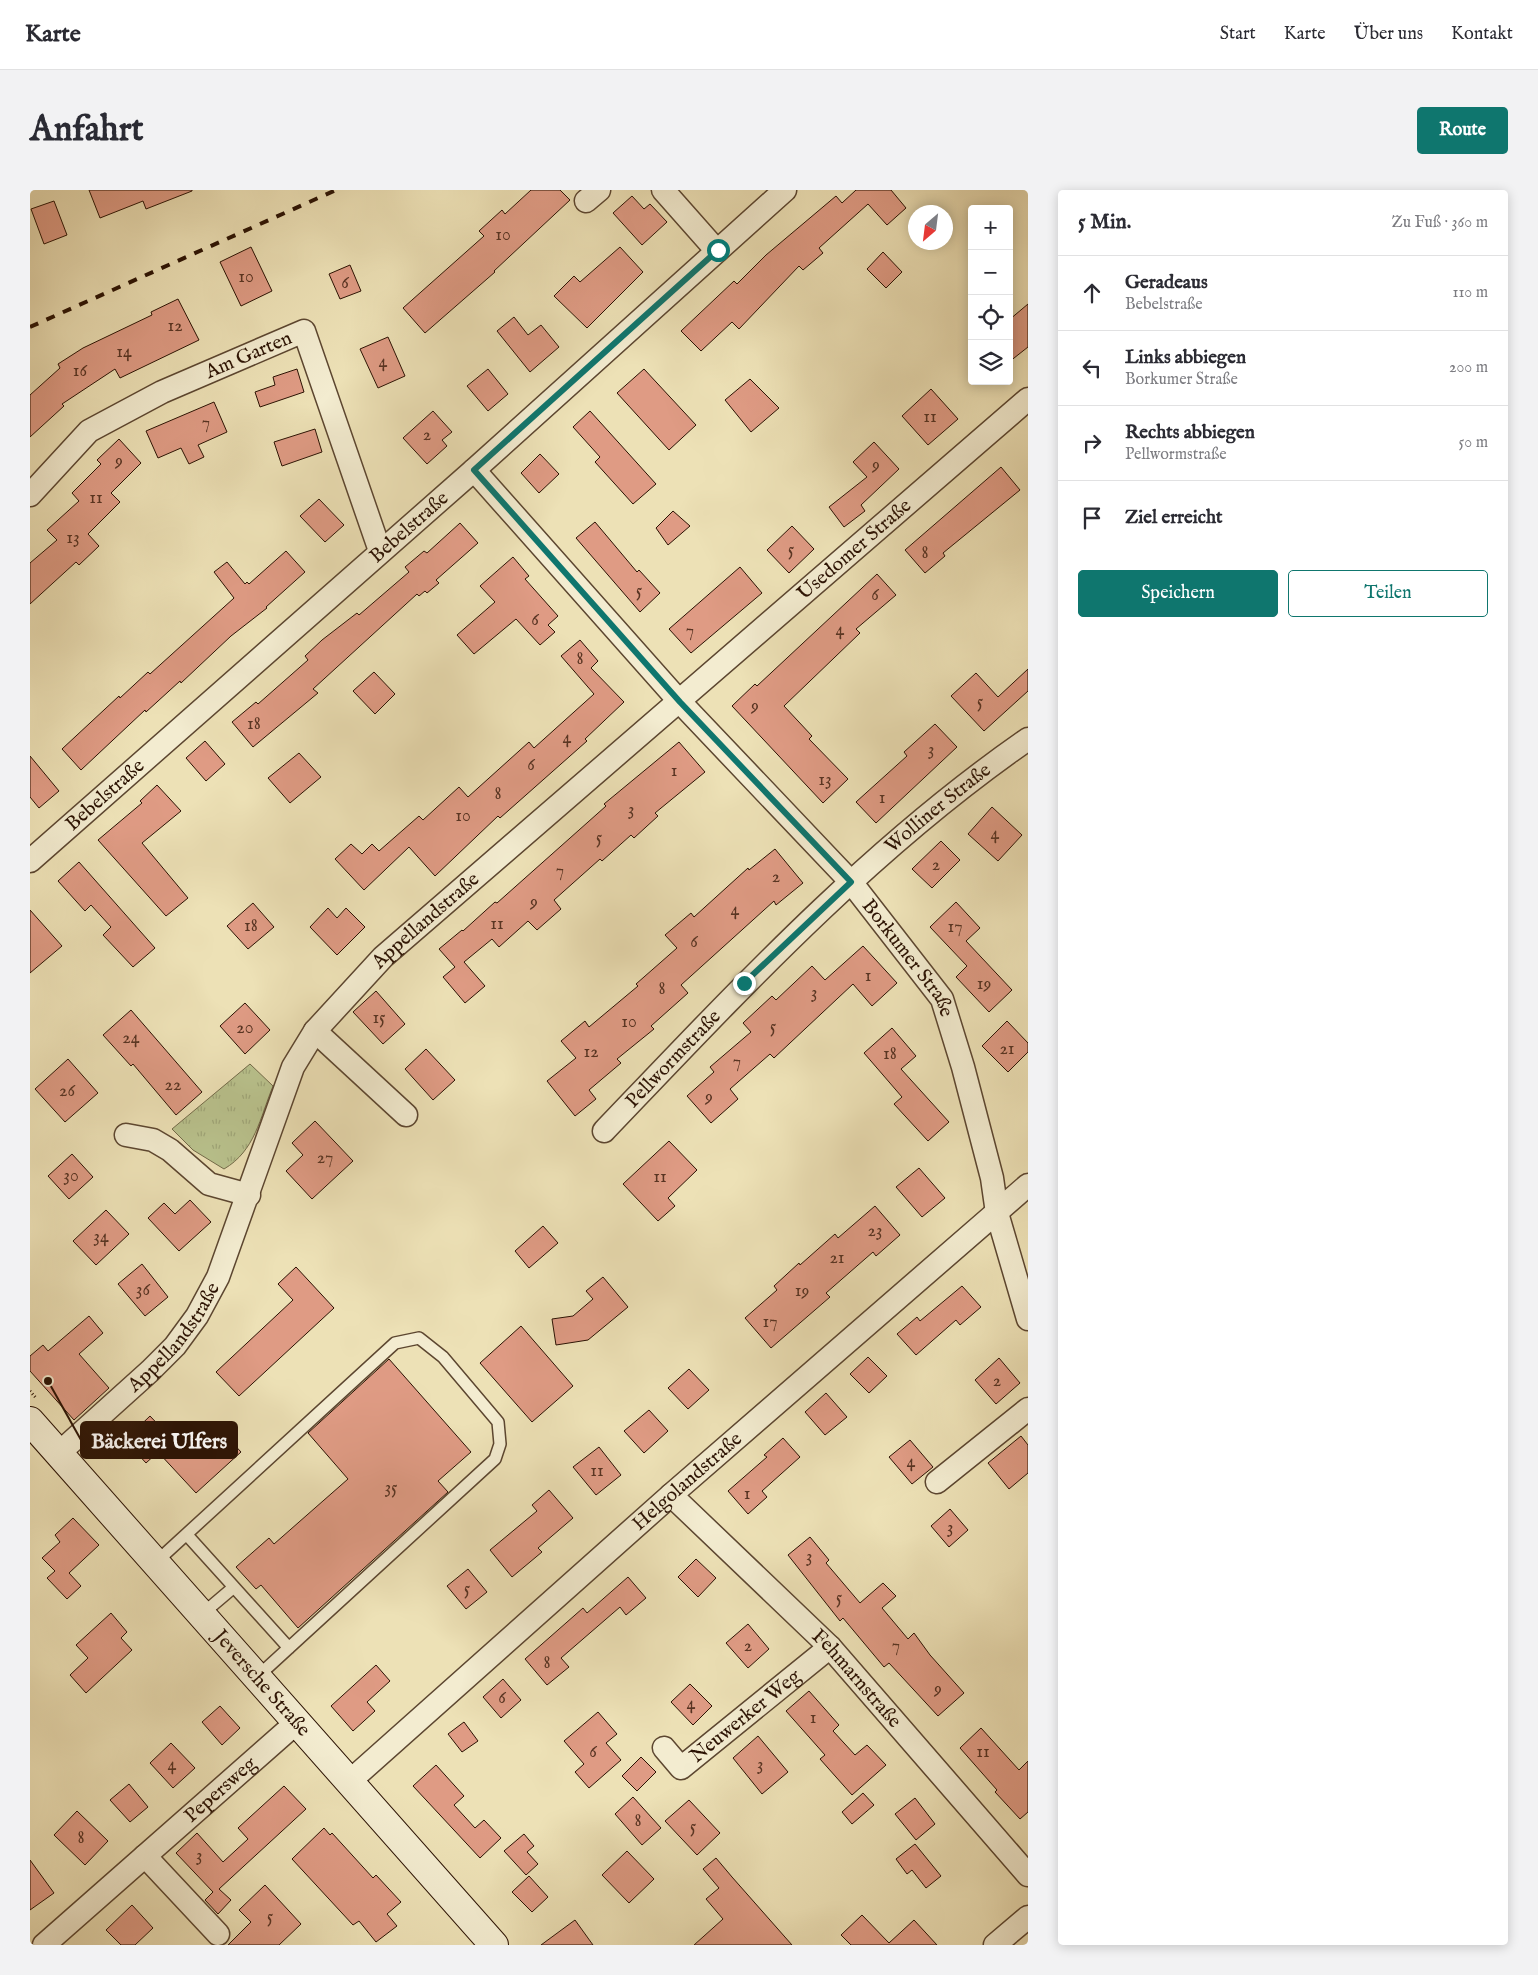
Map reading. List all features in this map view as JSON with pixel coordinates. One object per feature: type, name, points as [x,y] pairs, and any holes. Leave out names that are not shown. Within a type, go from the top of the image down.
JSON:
[{"type":"street","points":[[664,190],[718,250]]},
{"type":"street","name":"Bebelstraße","points":[[30,861],[474,470],[785,190]]},
{"type":"street","name":"Am Garten","points":[[30,495],[89,431],[162,392],[304,331],[380,551]]},
{"type":"street","name":"Usedomer Straße","points":[[680,702],[1028,398]]},
{"type":"street","name":"Borkumer Straße","points":[[474,470],[680,702],[851,882],[942,999],[964,1067],[992,1178],[997,1213],[1028,1319]]},
{"type":"street","name":"Appellandstraße","points":[[58,1453],[150,1371],[175,1346],[197,1316],[218,1277],[249,1195],[292,1067],[315,1031],[383,957],[680,702]]},
{"type":"street","name":"Wolliner Straße","points":[[851,882],[988,767],[1028,739]]},
{"type":"street","name":"Pellwormstraße","points":[[604,1131],[744,983],[851,882]]},
{"type":"street","points":[[315,1031],[406,1116]]},
{"type":"street","points":[[126,1134],[154,1140],[170,1150],[210,1184],[249,1195]]},
{"type":"street","name":"Helgolandstraße","points":[[350,1780],[671,1495],[1028,1185]]},
{"type":"street","points":[[937,1482],[1028,1409]]},
{"type":"street","name":"Jeversche Straße","points":[[30,1421],[296,1723],[350,1780],[494,1945]]},
{"type":"street","name":"Fehmarnstraße","points":[[671,1495],[830,1647],[1028,1875]]},
{"type":"street","name":"Neuwerker Weg","points":[[664,1748],[681,1768],[830,1647]]},
{"type":"street","name":"Pepersweg","points":[[44,1945],[296,1723]]},
{"type":"street","points":[[145,1856],[218,1934]]},
{"type":"street","points":[[996,1945],[1028,1917]]},
{"type":"lane","points":[[155,1563],[395,1343],[419,1338],[443,1357],[498,1422],[500,1444],[496,1459],[256,1678]]},
{"type":"lane","points":[[186,1535],[289,1648]]},
{"type":"lane","points":[[201,1615],[234,1587]]},
{"type":"green space","points":[[250,1064],[273,1086],[250,1143],[234,1162],[224,1169],[193,1150],[172,1129]]},
{"type":"building","points":[[89,190],[192,191],[146,209],[143,201],[100,218]]},
{"type":"building","points":[[531,190],[560,190],[570,200],[495,272],[425,333],[403,308],[484,236],[479,231],[502,210],[505,214]]},
{"type":"building","points":[[856,190],[891,190],[906,208],[887,225],[868,204],[819,248],[823,253],[803,270],[799,266],[739,329],[732,322],[701,351],[681,331],[734,281],[737,284],[766,255],[836,196],[842,203]]},
{"type":"building","points":[[632,196],[644,209],[650,204],[667,222],[642,245],[613,213]]},
{"type":"building","points":[[54,201],[67,235],[44,244],[31,209]]},
{"type":"building","points":[[251,247],[272,291],[241,306],[220,262]]},
{"type":"building","points":[[620,247],[643,272],[587,328],[554,296],[574,276],[580,282]]},
{"type":"building","points":[[883,252],[902,272],[886,288],[867,269]]},
{"type":"building","points":[[350,265],[361,291],[340,299],[329,274]]},
{"type":"building","points":[[178,299],[199,340],[120,378],[115,369],[62,404],[64,406],[30,437],[30,395],[60,368],[58,364],[83,348],[152,315],[151,312]]},
{"type":"building","points":[[1028,304],[1028,347],[1013,359],[1013,340],[1013,317]]},
{"type":"building","points":[[514,317],[528,335],[541,325],[559,347],[530,372],[497,331]]},
{"type":"building","points":[[388,337],[405,376],[378,388],[360,349]]},
{"type":"building","points":[[297,369],[304,392],[260,407],[255,392],[275,385],[273,377]]},
{"type":"building","points":[[488,369],[508,394],[488,411],[467,386]]},
{"type":"building","points":[[644,369],[696,425],[669,450],[617,393]]},
{"type":"building","points":[[750,379],[779,408],[751,432],[725,400]]},
{"type":"building","points":[[931,389],[958,419],[928,445],[902,416]]},
{"type":"building","points":[[214,402],[227,432],[198,445],[204,457],[189,464],[181,448],[158,458],[146,431]]},
{"type":"building","points":[[433,411],[452,432],[442,440],[447,446],[427,464],[403,438]]},
{"type":"building","points":[[590,411],[656,484],[633,504],[595,462],[600,457],[573,427]]},
{"type":"building","points":[[315,429],[322,452],[282,466],[274,442]]},
{"type":"building","points":[[119,439],[141,463],[111,493],[120,502],[88,534],[99,546],[79,565],[76,562],[30,604],[30,563],[57,540],[47,530],[79,501],[72,493],[101,464],[97,460]]},
{"type":"building","points":[[874,442],[899,469],[861,505],[865,511],[844,527],[829,507],[867,477],[853,462]]},
{"type":"building","points":[[540,454],[559,474],[539,493],[521,473]]},
{"type":"building","points":[[1001,467],[1020,490],[943,553],[945,556],[925,573],[905,550]]},
{"type":"building","points":[[319,499],[344,525],[325,542],[300,516]]},
{"type":"building","points":[[673,511],[690,526],[668,545],[656,528]]},
{"type":"building","points":[[595,522],[637,572],[639,570],[660,593],[640,612],[576,538]]},
{"type":"building","points":[[460,523],[478,543],[436,580],[439,583],[427,593],[425,591],[419,596],[417,594],[313,689],[318,693],[253,747],[232,722],[256,702],[258,704],[308,660],[305,656],[322,640],[357,613],[359,615],[409,572],[405,567],[424,551],[427,553]]},
{"type":"building","points":[[792,526],[814,549],[789,573],[767,550]]},
{"type":"building","points":[[286,551],[305,572],[267,608],[231,636],[181,683],[180,681],[146,712],[145,710],[81,770],[62,749],[119,696],[120,698],[148,672],[150,674],[234,598],[214,572],[227,562],[245,584],[247,582],[249,584]]},
{"type":"building","points":[[513,557],[529,576],[525,579],[558,616],[548,625],[555,632],[540,645],[516,619],[474,654],[457,635],[495,602],[480,586]]},
{"type":"building","points":[[740,567],[762,593],[691,653],[669,629]]},
{"type":"building","points":[[877,574],[896,595],[856,629],[860,633],[784,706],[812,736],[809,739],[848,779],[823,803],[732,706],[755,684],[757,686]]},
{"type":"building","points":[[580,640],[598,661],[591,668],[624,702],[585,739],[587,741],[500,818],[498,816],[435,876],[409,847],[364,890],[335,859],[351,844],[362,854],[372,844],[379,851],[419,816],[423,820],[459,787],[468,797],[529,742],[534,748],[594,694],[561,656]]},
{"type":"building","points":[[1028,669],[1028,691],[984,731],[951,696],[976,673],[998,697]]},
{"type":"building","points":[[374,672],[395,694],[375,714],[353,691]]},
{"type":"building","points":[[935,724],[957,747],[876,823],[856,802],[907,756],[904,752]]},
{"type":"building","points":[[205,741],[225,764],[206,781],[186,758]]},
{"type":"building","points":[[679,742],[705,772],[655,813],[658,816],[634,838],[631,835],[602,861],[600,859],[554,900],[561,909],[537,930],[528,921],[499,947],[492,939],[464,962],[485,986],[465,1003],[443,977],[455,967],[439,949],[463,931],[495,902],[497,903],[606,806],[604,804]]},
{"type":"building","points":[[299,753],[321,777],[290,803],[268,778]]},
{"type":"building","points":[[30,756],[59,791],[39,808],[30,797]]},
{"type":"building","points":[[157,785],[181,811],[142,843],[188,898],[166,916],[98,840],[142,803],[140,801]]},
{"type":"building","points":[[992,807],[1022,835],[998,861],[968,834]]},
{"type":"building","points":[[941,841],[960,860],[932,888],[912,869]]},
{"type":"building","points":[[775,849],[803,883],[776,905],[774,901],[681,985],[688,993],[651,1026],[654,1029],[617,1059],[621,1063],[589,1090],[596,1099],[575,1116],[547,1081],[576,1058],[561,1041],[585,1021],[589,1027],[638,986],[636,984],[677,948],[665,935],[691,913],[694,917],[748,868],[749,870]]},
{"type":"building","points":[[79,862],[155,948],[133,967],[103,935],[111,927],[91,905],[85,911],[58,881]]},
{"type":"building","points":[[956,902],[980,928],[966,941],[1012,990],[989,1012],[956,977],[967,966],[930,927]]},
{"type":"building","points":[[253,903],[274,927],[248,949],[227,926]]},
{"type":"building","points":[[328,908],[337,918],[346,908],[365,927],[337,955],[310,927]]},
{"type":"building","points":[[30,910],[62,946],[30,973]]},
{"type":"building","points":[[863,946],[897,983],[872,1006],[853,984],[774,1058],[770,1054],[730,1089],[738,1099],[711,1123],[687,1096],[714,1072],[710,1067],[751,1032],[743,1023],[772,996],[776,1000],[812,966],[825,980]]},
{"type":"building","points":[[376,991],[405,1024],[383,1044],[353,1012]]},
{"type":"building","points":[[245,1003],[270,1030],[245,1054],[220,1026]]},
{"type":"building","points":[[131,1010],[202,1092],[176,1115],[133,1064],[131,1066],[103,1035]]},
{"type":"building","points":[[1007,1021],[1028,1043],[1028,1052],[1008,1072],[982,1046]]},
{"type":"building","points":[[892,1028],[916,1056],[901,1069],[949,1122],[928,1141],[894,1104],[902,1097],[864,1053]]},
{"type":"building","points":[[426,1049],[455,1080],[433,1100],[405,1069]]},
{"type":"building","points":[[68,1059],[98,1093],[65,1122],[35,1089]]},
{"type":"building","points":[[315,1121],[353,1161],[312,1199],[286,1171],[303,1155],[292,1143]]},
{"type":"building","points":[[669,1141],[697,1170],[668,1198],[675,1206],[658,1221],[623,1184]]},
{"type":"building","points":[[72,1154],[93,1177],[69,1199],[48,1176]]},
{"type":"building","points":[[919,1168],[945,1198],[922,1217],[896,1187]]},
{"type":"building","points":[[190,1200],[211,1222],[179,1251],[148,1218],[164,1203],[175,1214]]},
{"type":"building","points":[[875,1206],[900,1235],[876,1256],[873,1252],[826,1293],[830,1297],[771,1348],[745,1318],[777,1290],[774,1286],[799,1263],[800,1265],[835,1234],[838,1238]]},
{"type":"building","points":[[106,1210],[129,1234],[96,1265],[73,1241]]},
{"type":"building","points":[[543,1226],[558,1243],[529,1268],[515,1251]]},
{"type":"building","points":[[142,1264],[168,1297],[145,1316],[118,1284]]},
{"type":"building","points":[[296,1267],[334,1308],[239,1396],[216,1372],[293,1300],[278,1284]]},
{"type":"building","points":[[603,1277],[628,1307],[588,1340],[556,1345],[552,1319],[573,1316],[593,1299],[586,1291]]},
{"type":"building","points":[[962,1286],[981,1307],[960,1325],[956,1320],[916,1355],[897,1334],[917,1317],[920,1321]]},
{"type":"building","points":[[89,1316],[103,1333],[79,1354],[109,1388],[74,1420],[30,1371],[30,1356],[43,1345],[48,1351]]},
{"type":"building","points":[[521,1326],[573,1386],[532,1422],[480,1363]]},
{"type":"building","points":[[868,1357],[887,1376],[869,1393],[850,1374]]},
{"type":"building","points":[[999,1358],[1020,1383],[996,1404],[975,1380]]},
{"type":"building","points":[[389,1359],[471,1452],[438,1481],[448,1492],[298,1628],[261,1585],[256,1589],[236,1567],[269,1538],[274,1544],[348,1479],[308,1433]]},
{"type":"building","points":[[689,1369],[709,1390],[688,1409],[668,1388]]},
{"type":"building","points":[[826,1393],[847,1417],[825,1435],[805,1412]]},
{"type":"building","points":[[649,1410],[668,1431],[644,1453],[624,1431]]},
{"type":"building","points":[[150,1416],[188,1456],[218,1427],[241,1452],[196,1493],[158,1452],[146,1463],[125,1440]]},
{"type":"building","points":[[1021,1436],[1028,1445],[1028,1473],[1009,1489],[988,1463]]},
{"type":"building","points":[[783,1438],[800,1457],[762,1491],[767,1497],[748,1514],[728,1491],[767,1457],[764,1455]]},
{"type":"building","points":[[910,1440],[933,1467],[912,1484],[889,1457]]},
{"type":"building","points":[[599,1447],[621,1475],[596,1495],[573,1467]]},
{"type":"building","points":[[549,1490],[573,1518],[538,1548],[542,1552],[512,1577],[490,1550],[537,1511],[532,1505]]},
{"type":"building","points":[[950,1509],[968,1530],[949,1547],[931,1526]]},
{"type":"building","points":[[73,1518],[99,1545],[69,1573],[81,1586],[67,1599],[47,1578],[55,1571],[42,1558],[60,1542],[55,1535]]},
{"type":"building","points":[[810,1537],[829,1560],[826,1563],[860,1603],[883,1583],[896,1596],[882,1608],[908,1639],[914,1633],[930,1655],[964,1693],[938,1716],[889,1663],[884,1667],[843,1618],[840,1621],[788,1555]]},
{"type":"building","points":[[696,1559],[716,1578],[698,1597],[678,1577]]},
{"type":"building","points":[[468,1569],[487,1592],[466,1609],[447,1586]]},
{"type":"building","points":[[628,1577],[646,1598],[626,1615],[620,1607],[561,1658],[569,1667],[547,1685],[525,1659],[583,1608],[587,1613]]},
{"type":"building","points":[[111,1613],[127,1632],[121,1638],[132,1650],[86,1693],[70,1675],[88,1658],[76,1645]]},
{"type":"building","points":[[748,1624],[769,1649],[748,1668],[726,1643]]},
{"type":"building","points":[[376,1665],[390,1681],[367,1702],[375,1711],[353,1731],[331,1706]]},
{"type":"building","points":[[503,1679],[521,1700],[501,1718],[483,1697]]},
{"type":"building","points":[[690,1684],[712,1706],[693,1725],[671,1702]]},
{"type":"building","points":[[809,1691],[839,1725],[833,1731],[855,1755],[867,1745],[886,1765],[852,1795],[820,1759],[825,1755],[786,1711]]},
{"type":"building","points":[[220,1706],[240,1728],[222,1745],[202,1722]]},
{"type":"building","points":[[598,1712],[617,1734],[606,1743],[621,1760],[589,1788],[575,1772],[584,1764],[564,1741]]},
{"type":"building","points":[[464,1722],[478,1741],[462,1752],[448,1734]]},
{"type":"building","points":[[981,1728],[1019,1770],[1028,1761],[1028,1812],[1020,1819],[995,1792],[997,1790],[960,1748]]},
{"type":"building","points":[[758,1736],[788,1772],[762,1794],[733,1758]]},
{"type":"building","points":[[171,1743],[195,1768],[173,1788],[150,1763]]},
{"type":"building","points":[[641,1757],[656,1772],[637,1791],[622,1776]]},
{"type":"building","points":[[436,1765],[464,1796],[454,1805],[475,1828],[484,1820],[501,1838],[480,1858],[413,1786]]},
{"type":"building","points":[[129,1784],[148,1807],[130,1822],[110,1800]]},
{"type":"building","points":[[284,1786],[306,1809],[219,1889],[231,1900],[218,1914],[205,1900],[213,1892],[176,1853],[197,1833],[223,1862],[248,1839],[238,1828]]},
{"type":"building","points":[[863,1793],[874,1805],[852,1824],[842,1812]]},
{"type":"building","points":[[633,1797],[661,1828],[642,1845],[615,1814]]},
{"type":"building","points":[[915,1798],[935,1824],[916,1840],[895,1814]]},
{"type":"building","points":[[689,1800],[720,1833],[697,1855],[665,1821]]},
{"type":"building","points":[[77,1811],[108,1841],[85,1865],[54,1835]]},
{"type":"building","points":[[324,1828],[330,1835],[332,1833],[373,1878],[376,1875],[401,1902],[387,1914],[397,1926],[376,1942],[359,1921],[353,1925],[292,1859]]},
{"type":"building","points":[[524,1834],[534,1846],[527,1852],[538,1864],[526,1875],[504,1851]]},
{"type":"building","points":[[915,1844],[941,1876],[926,1888],[912,1870],[907,1874],[896,1859]]},
{"type":"building","points":[[627,1851],[654,1879],[629,1903],[602,1875]]},
{"type":"building","points":[[716,1858],[792,1945],[694,1945],[723,1919],[706,1899],[719,1888],[703,1869]]},
{"type":"building","points":[[30,1860],[54,1893],[30,1910]]},
{"type":"building","points":[[529,1876],[548,1897],[532,1912],[512,1892]]},
{"type":"building","points":[[265,1885],[301,1924],[279,1945],[228,1945],[251,1922],[239,1910]]},
{"type":"building","points":[[132,1905],[153,1928],[135,1945],[121,1945],[106,1930]]},
{"type":"building","points":[[862,1915],[889,1943],[914,1920],[937,1945],[851,1945],[841,1935]]},
{"type":"building","points":[[575,1920],[593,1945],[541,1945]]},
{"type":"railway","points":[[30,327],[336,190]]},
{"type":"place","name":"Bäckerei Ulfers","points":[[48,1381]]},
{"type":"route","points":[[718,250],[474,470],[680,702],[851,882],[744,983]]}]
